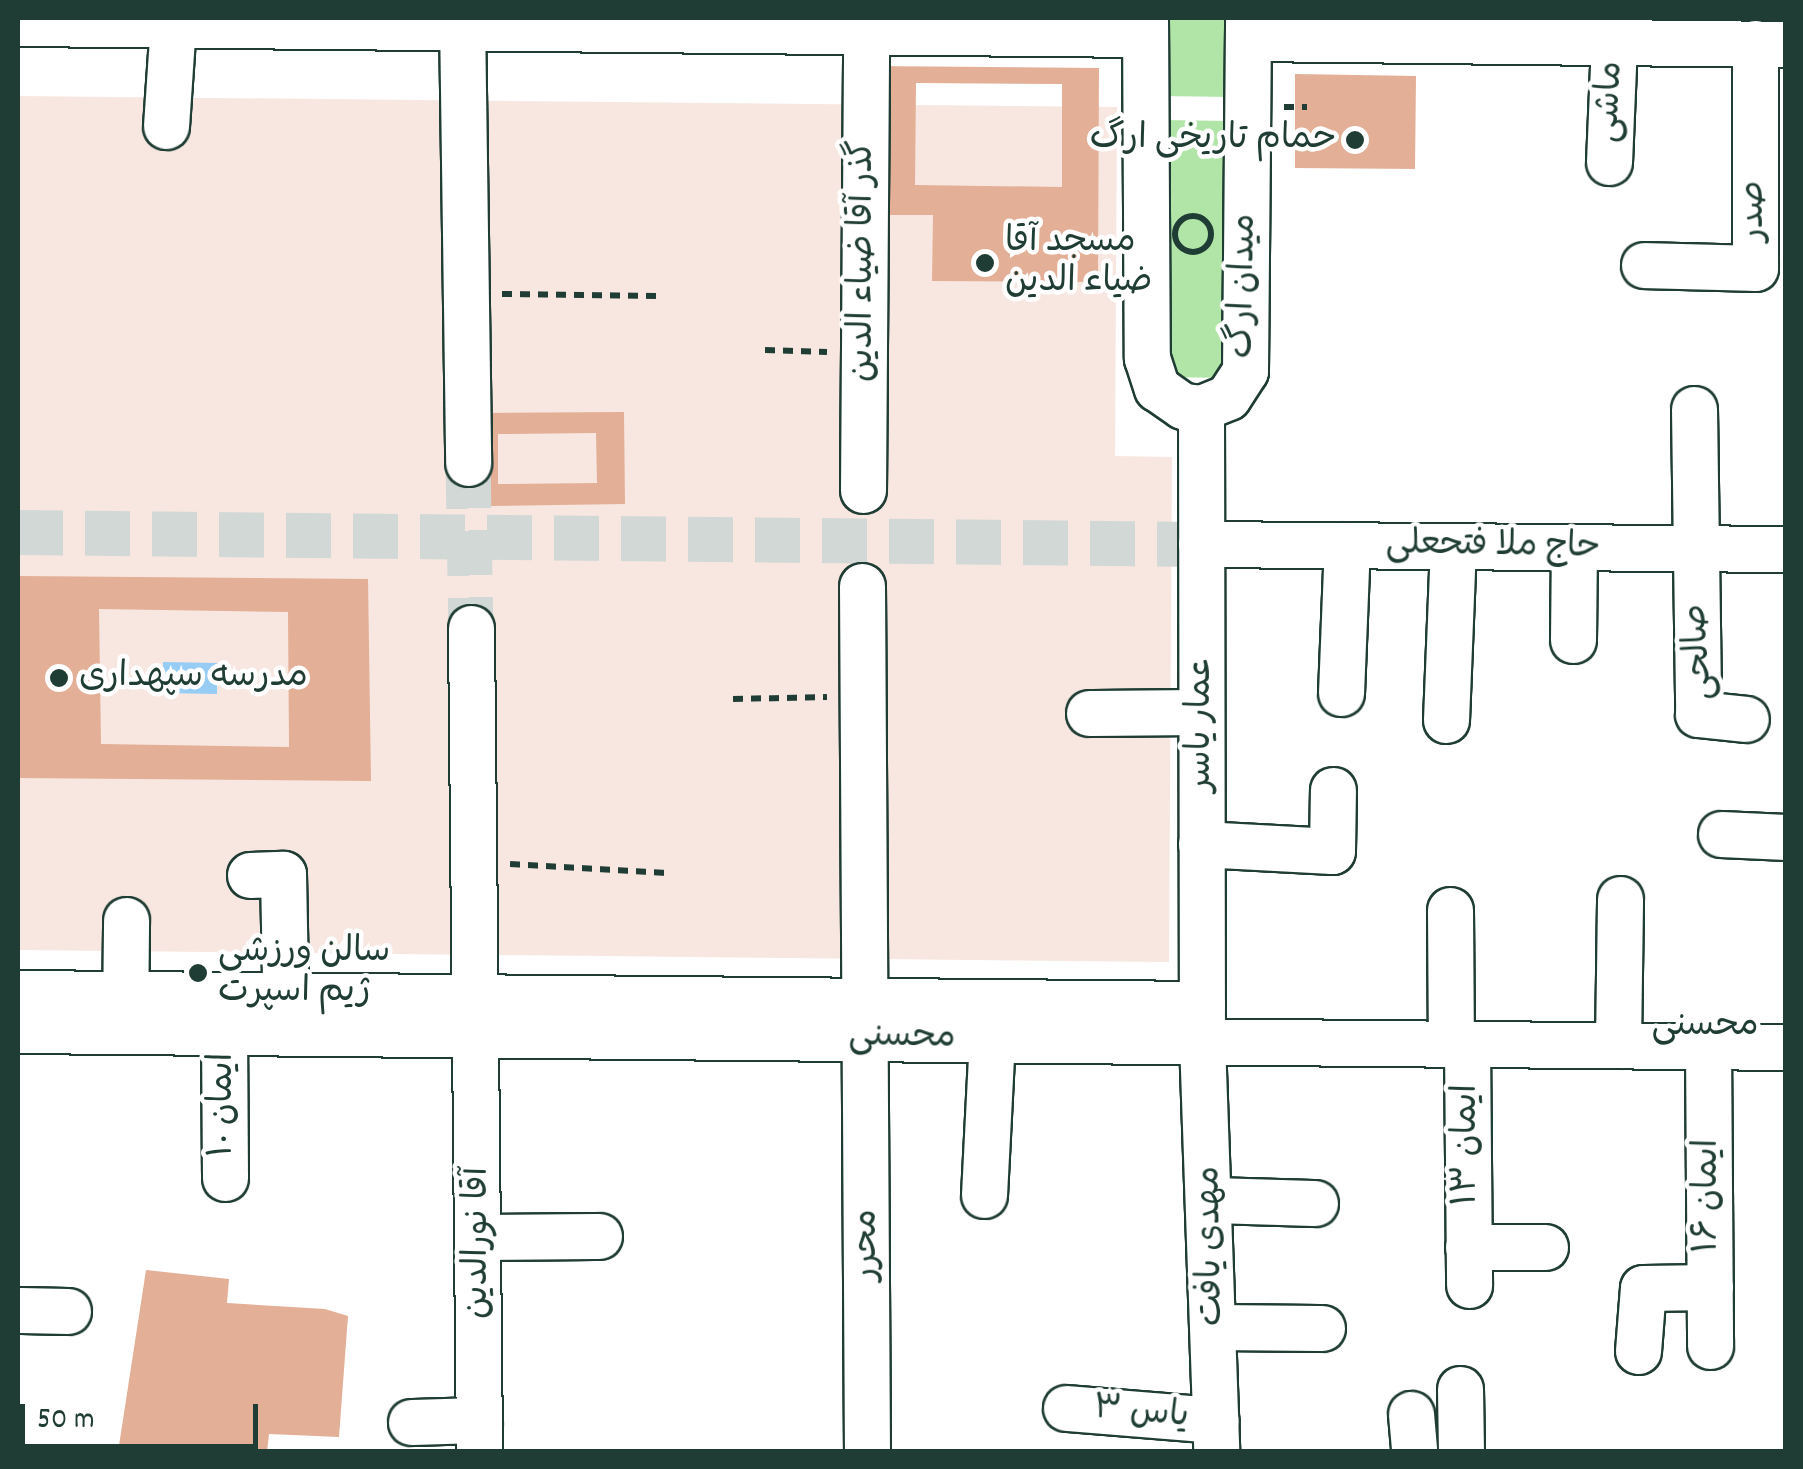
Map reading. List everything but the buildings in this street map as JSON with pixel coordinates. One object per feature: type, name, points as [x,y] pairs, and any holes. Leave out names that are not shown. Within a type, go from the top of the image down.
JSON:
[{"type":"street","points":[[166,126],[199,22]]},
{"type":"street","points":[[462,22],[468,462]]},
{"type":"street","points":[[18,23],[1145,26],[1147,358],[1150,374],[1169,399],[1201,408]]},
{"type":"street","name":"گذر آقا ضیاء الدین","points":[[863,490],[866,24]]},
{"type":"street","points":[[1248,28],[1770,44]]},
{"type":"street","name":"میدان ارگ","points":[[1201,408],[1228,397],[1245,371],[1248,28]]},
{"type":"street","name":"ماشی","points":[[1609,162],[1614,42]]},
{"type":"street","name":"صدر","points":[[1644,265],[1755,268],[1770,44]]},
{"type":"street","name":"عمار یاسر","points":[[1201,408],[1202,1023]]},
{"type":"street","points":[[1694,410],[1695,548]]},
{"type":"street","name":"حاج ملا فتحعلی","points":[[1201,544],[1786,550]]},
{"type":"street","points":[[1341,693],[1346,546]]},
{"type":"street","points":[[1446,720],[1453,546]]},
{"type":"street","points":[[1573,640],[1574,548]]},
{"type":"street","name":"صالحی","points":[[1695,548],[1698,714],[1746,719]]},
{"type":"street","name":"محرر","points":[[862,586],[867,1452]]},
{"type":"street","name":"آقا نورالدین","points":[[471,628],[479,1436]]},
{"type":"street","points":[[1089,712],[1202,712]]},
{"type":"street","points":[[1202,844],[1332,851],[1333,790]]},
{"type":"street","points":[[1721,834],[1786,837]]},
{"type":"street","points":[[18,993],[125,1012],[286,1014],[283,874],[250,875]]},
{"type":"street","points":[[1618,1036],[1620,900]]},
{"type":"street","name":"ایمان ۱۳","points":[[1450,910],[1468,1266],[1544,1247]]},
{"type":"street","points":[[125,1012],[126,920]]},
{"type":"street","name":"محسنی","points":[[18,1030],[125,1012],[224,1032],[286,1014],[1202,1023],[1456,1037],[1618,1036],[1786,1028]]},
{"type":"street","name":"محسنی","points":[[867,1019],[992,1039],[1202,1023]]},
{"type":"street","name":"مهدی یافت","points":[[1202,1023],[1216,1436]]},
{"type":"street","name":"ایمان ۱۰","points":[[224,1032],[224,1178]]},
{"type":"street","name":"محسنی","points":[[1618,1036],[1708,1046],[1786,1047]]},
{"type":"street","points":[[984,1195],[992,1039]]},
{"type":"street","name":"ایمان ۱۶","points":[[1708,1046],[1710,1346]]},
{"type":"street","points":[[1210,1200],[1314,1203]]},
{"type":"street","points":[[479,1237],[598,1236]]},
{"type":"street","points":[[1638,1351],[1644,1288],[1710,1287]]},
{"type":"street","points":[[18,1310],[68,1311]]},
{"type":"street","points":[[1214,1327],[1322,1328]]},
{"type":"street","points":[[1460,1389],[1461,1452]]},
{"type":"street","name":"یاس ۳","points":[[1066,1408],[1216,1436]]},
{"type":"street","points":[[411,1422],[479,1436]]},
{"type":"path","points":[[1296,106],[1307,107]]},
{"type":"path","points":[[1193,216],[1209,224],[1211,234],[1193,252],[1174,234],[1193,216]]},
{"type":"path","points":[[466,294],[656,296]]},
{"type":"path","points":[[765,350],[864,354]]},
{"type":"path","points":[[733,699],[864,696]]},
{"type":"path","points":[[474,862],[667,874]]},
{"type":"shaded area","points":[[18,96],[1117,107],[1115,456],[1172,457],[1169,962],[18,950]]},
{"type":"green space","points":[[1160,18],[1236,18],[1234,97],[1159,96]]},
{"type":"green space","points":[[1159,120],[1234,121],[1233,378],[1158,377]]},
{"type":"water","points":[[163,662],[217,663],[217,694],[163,693]]},
{"type":"tunnel","points":[[468,463],[471,628]]},
{"type":"tunnel","points":[[18,532],[1201,544]]},
{"type":"place","name":"حمام تاریخی ارگ","points":[[1355,140]]},
{"type":"place","name":"مسجد آقا ضیاء الدین","points":[[985,263]]},
{"type":"place","name":"مدرسه سپهداری","points":[[59,678]]},
{"type":"place","name":"سالن ورزشی ژیم اسپرت","points":[[198,973]]}]
